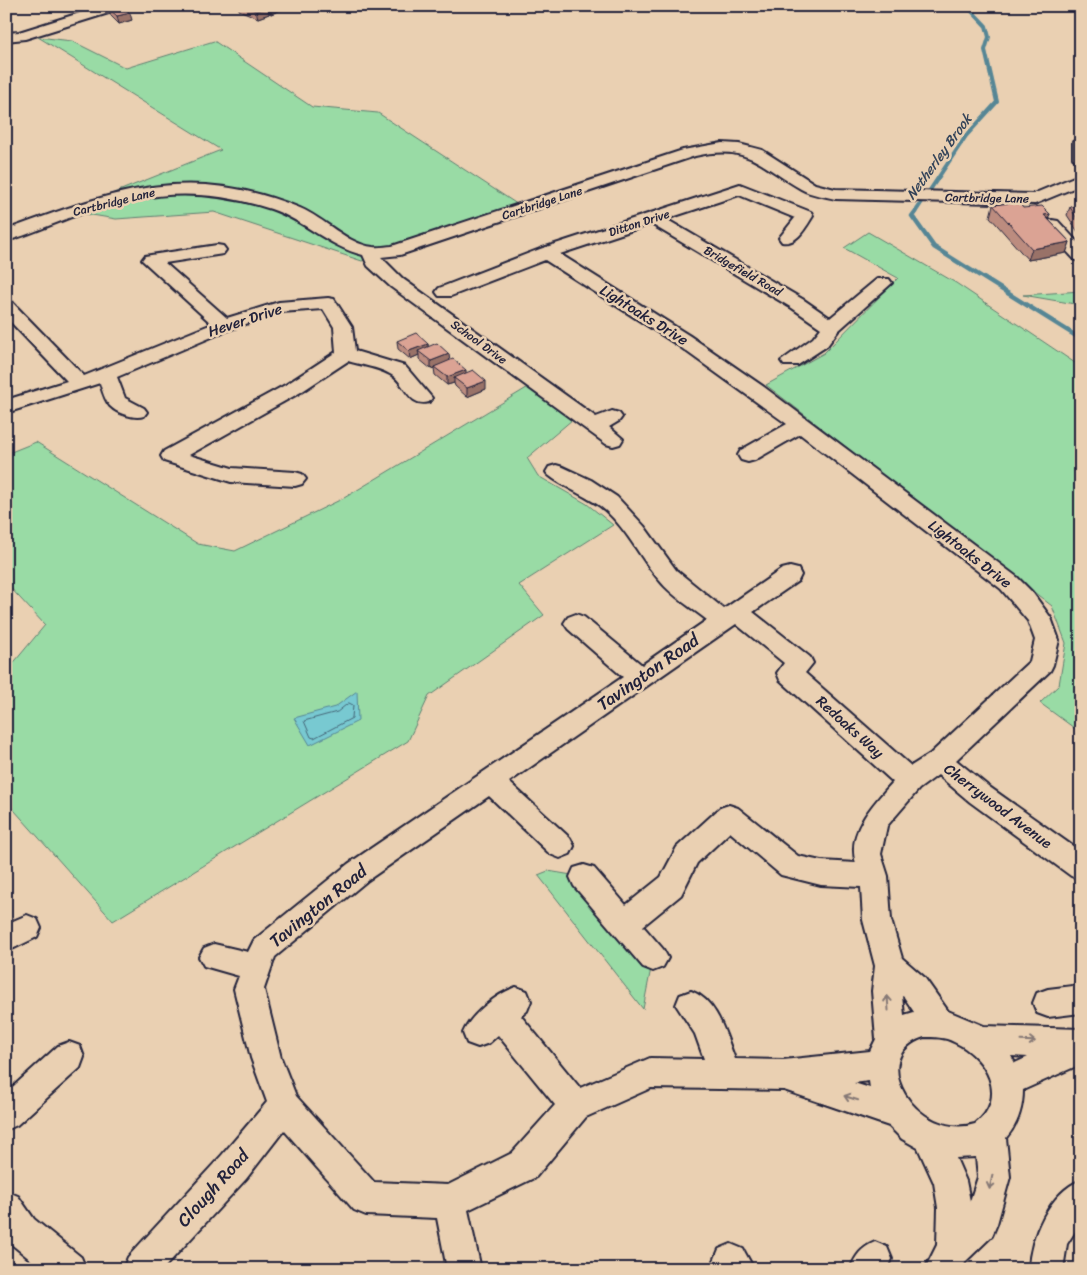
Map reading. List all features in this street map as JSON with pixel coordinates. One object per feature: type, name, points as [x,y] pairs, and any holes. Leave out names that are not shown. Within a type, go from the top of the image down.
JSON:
[{"type":"street","points":[[6,37],[20,36],[110,8]]},
{"type":"street","points":[[1081,142],[1081,158]]},
{"type":"street","name":"Cartbridge Lane","points":[[6,236],[74,211],[122,197],[166,189],[206,191],[245,196],[295,212],[370,252],[394,251],[689,153],[713,148],[731,148],[756,154],[797,180],[821,191],[868,195],[1035,199],[1081,179]]},
{"type":"street","name":"Ditton Drive","points":[[446,293],[546,253],[740,188],[805,216],[788,238]]},
{"type":"street","name":"Bridgefield Road","points":[[653,218],[790,300],[831,327]]},
{"type":"street","points":[[1052,226],[1081,256]]},
{"type":"street","points":[[217,250],[151,260],[224,325]]},
{"type":"street","name":"School Drive","points":[[370,252],[374,262],[397,284],[604,422],[613,439]]},
{"type":"street","name":"Lightoaks Drive","points":[[546,253],[684,340],[801,425],[1009,583],[1024,598],[1039,618],[1047,640],[1042,665],[939,761],[910,781],[875,821],[867,854],[874,876],[877,920],[890,966],[887,991],[887,1053]]},
{"type":"street","points":[[791,361],[820,342],[831,327],[883,282]]},
{"type":"street","name":"Hever Drive","points":[[6,407],[106,375],[224,325],[280,307],[328,303],[342,319],[347,340],[345,354]]},
{"type":"street","points":[[6,306],[80,383]]},
{"type":"street","points":[[295,479],[231,475],[171,456],[294,388],[345,354],[398,370],[422,398]]},
{"type":"street","points":[[106,375],[117,402],[137,412]]},
{"type":"street","points":[[747,454],[801,425]]},
{"type":"street","points":[[556,472],[584,485],[609,502],[636,531],[668,576],[729,616]]},
{"type":"street","name":"Tavington Road","points":[[790,575],[358,872],[264,950],[249,989],[266,1058],[284,1106],[366,1198],[450,1202],[524,1165],[575,1106],[650,1073],[783,1075],[887,1053]]},
{"type":"street","name":"Redoaks Way","points":[[729,616],[801,663],[790,673],[910,781]]},
{"type":"street","points":[[576,623],[640,678]]},
{"type":"street","name":"Cherrywood Avenue","points":[[939,761],[979,794],[1081,868]]},
{"type":"street","points":[[491,781],[560,846]]},
{"type":"street","points":[[624,924],[671,886],[687,855],[730,816],[791,867],[821,873],[874,876]]},
{"type":"street","points":[[584,877],[653,958]]},
{"type":"street","points":[[214,957],[257,967]]},
{"type":"street","points":[[890,966],[914,987],[939,1023]]},
{"type":"street","points":[[1048,1003],[1081,999]]},
{"type":"street","points":[[691,1005],[707,1026],[725,1075]]},
{"type":"street","points":[[498,1016],[575,1106]]},
{"type":"street","points":[[924,1023],[939,1023],[961,1029],[979,1040],[999,1062],[1007,1082],[1008,1101],[1002,1121],[990,1134],[976,1141],[959,1143],[930,1138],[913,1127],[898,1113],[888,1096],[883,1082],[887,1053],[905,1030],[924,1023]]},
{"type":"street","points":[[979,1040],[1081,1044]]},
{"type":"street","points":[[1007,1082],[1081,1048]]},
{"type":"street","points":[[6,1114],[69,1057]]},
{"type":"street","name":"Tavington Road","points":[[783,1075],[898,1113]]},
{"type":"street","name":"Clough Road","points":[[140,1269],[234,1167],[284,1106]]},
{"type":"street","points":[[948,1259],[980,1224],[994,1177],[990,1134]]},
{"type":"street","points":[[930,1138],[950,1181],[955,1208],[948,1259]]},
{"type":"street","points":[[1046,1269],[1046,1254],[1058,1222],[1081,1196]]},
{"type":"street","points":[[450,1202],[464,1269]]},
{"type":"street","points":[[6,1208],[22,1231],[69,1269]]},
{"type":"green space","points":[[38,37],[72,41],[126,68],[214,41],[312,107],[378,113],[526,210],[362,261],[214,212],[116,219],[80,213],[86,204],[221,150]]},
{"type":"green space","points":[[868,232],[956,283],[1081,367],[1081,733],[1040,703],[1059,685],[1066,643],[1052,606],[766,385],[824,353],[898,278],[844,248]]},
{"type":"green space","points":[[1081,291],[1081,305],[1023,295]]},
{"type":"green space","points":[[535,383],[579,414],[527,458],[538,476],[587,504],[613,525],[519,585],[544,615],[429,696],[408,741],[113,921],[6,801],[6,672],[45,625],[6,583],[6,454],[36,442],[198,544],[235,551],[344,498]]},
{"type":"green space","points":[[548,871],[584,877],[653,958],[643,1009],[538,875]]},
{"type":"water","points":[[357,691],[358,721],[310,745],[294,718],[335,707]]},
{"type":"building","points":[[123,6],[130,13],[117,16],[109,9]]},
{"type":"building","points":[[245,6],[266,6],[268,7],[256,11]]},
{"type":"building","points":[[1018,202],[1023,208],[1042,206],[1050,214],[1044,215],[1070,242],[1032,249],[993,205]]},
{"type":"building","points":[[1070,207],[1081,207],[1081,225]]},
{"type":"building","points":[[416,333],[428,344],[409,351],[397,341]]},
{"type":"building","points":[[437,343],[449,354],[431,361],[418,351]]},
{"type":"building","points":[[453,359],[466,370],[447,377],[434,367]]},
{"type":"building","points":[[473,370],[486,381],[467,388],[454,378]]},
{"type":"waterway","name":"Netherley Brook","points":[[914,214],[966,136],[997,102],[985,50],[989,37],[986,26],[967,6]]},
{"type":"waterway","name":"Netherley Brook","points":[[915,212],[912,216],[934,247],[1081,339]]}]
